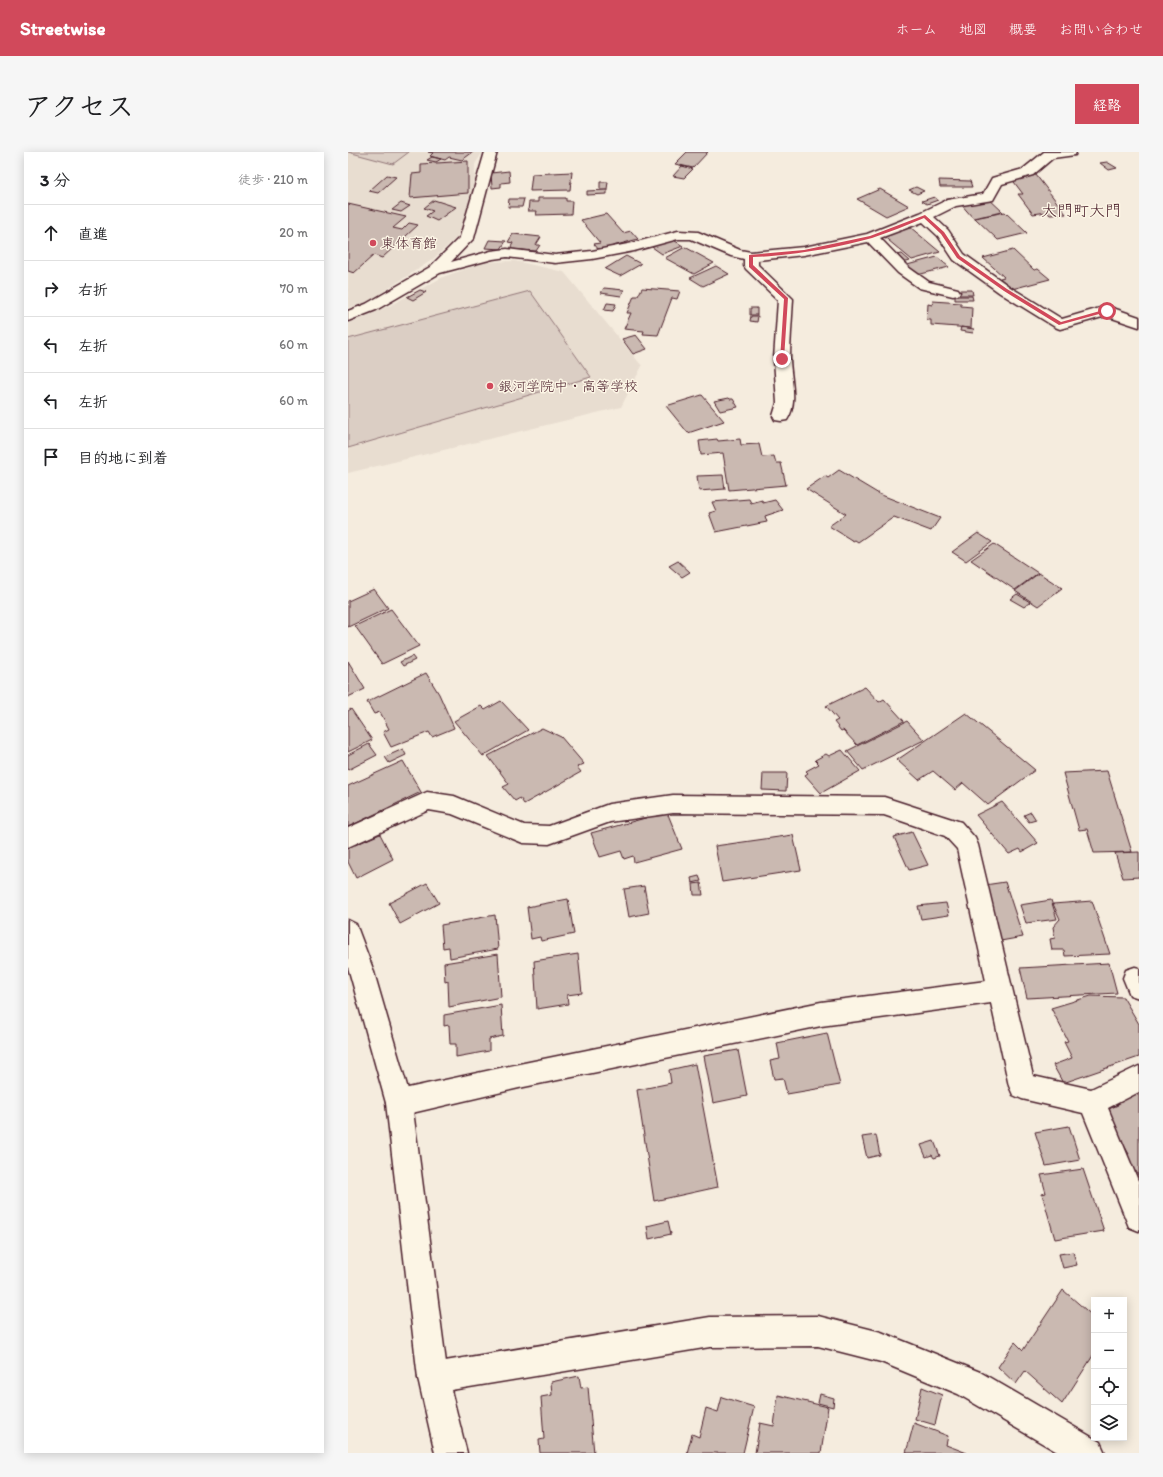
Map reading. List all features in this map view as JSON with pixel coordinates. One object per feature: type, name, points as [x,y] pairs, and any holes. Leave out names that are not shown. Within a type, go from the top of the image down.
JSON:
[{"type":"street","points":[[348,316],[370,307],[435,270],[467,238],[491,152]]},
{"type":"street","points":[[435,270],[491,255],[508,253],[555,259],[592,255],[634,247],[678,235],[693,235],[736,253],[751,256],[804,251],[871,237],[952,204],[988,197],[997,181],[1028,172],[1048,155],[1070,152]]},
{"type":"street","points":[[925,216],[943,233],[959,257],[1005,290],[1060,324],[1107,311],[1139,322]]},
{"type":"street","points":[[871,237],[902,270],[924,285],[953,292]]},
{"type":"street","points":[[751,256],[750,266],[786,298],[782,359],[785,403],[780,416]]},
{"type":"street","points":[[348,838],[427,801],[454,805],[524,834],[549,835],[609,813],[673,804],[884,806],[924,818],[953,829],[967,845],[1022,1086],[1092,1102],[1139,1079]]},
{"type":"street","points":[[348,931],[355,972],[399,1103],[433,1378],[451,1453]]},
{"type":"street","points":[[399,1103],[519,1076],[821,1014],[1000,990]]},
{"type":"street","points":[[1092,1102],[1139,1217]]},
{"type":"street","points":[[433,1378],[710,1332],[818,1331],[880,1347],[969,1383],[1089,1453]]},
{"type":"shaded area","points":[[348,152],[483,152],[475,164],[474,209],[456,238],[432,260],[367,302],[348,308]]},
{"type":"shaded area","points":[[348,152],[409,152],[393,164]]},
{"type":"shaded area","name":"銀河学院中・高等学校","points":[[515,261],[564,272],[642,366],[621,407],[348,473],[348,323],[389,306],[443,277],[485,262]]},
{"type":"shaded area","points":[[530,291],[591,377],[348,448],[348,339]]},
{"type":"building","points":[[428,152],[473,152],[462,160],[449,157],[445,160],[430,156],[433,153]]},
{"type":"building","points":[[687,152],[708,152],[693,168],[675,164]]},
{"type":"building","points":[[432,157],[441,159],[436,162],[427,160]]},
{"type":"building","points":[[468,161],[468,193],[410,198],[412,174],[421,173],[421,164]]},
{"type":"building","points":[[1107,162],[1117,168],[1109,170],[1100,163]]},
{"type":"building","points":[[682,166],[693,169],[684,178],[673,176]]},
{"type":"building","points":[[509,171],[510,182],[501,183],[501,187],[492,188],[491,173]]},
{"type":"building","points":[[572,172],[570,190],[530,191],[532,174]]},
{"type":"building","points":[[387,175],[396,177],[378,193],[369,191]]},
{"type":"building","points":[[1036,175],[1066,214],[1050,215],[1047,212],[1033,214],[1018,194],[1023,194],[1011,178]]},
{"type":"building","points":[[939,180],[970,181],[972,187],[940,187]]},
{"type":"building","points":[[600,182],[608,182],[607,189],[600,189]]},
{"type":"building","points":[[916,187],[924,191],[917,194],[909,190]]},
{"type":"building","points":[[880,189],[909,206],[886,216],[857,199]]},
{"type":"building","points":[[607,190],[607,194],[587,195],[587,191]]},
{"type":"building","points":[[934,197],[938,200],[927,204],[922,201]]},
{"type":"building","points":[[987,197],[1003,212],[973,218],[960,203]]},
{"type":"building","points":[[538,198],[566,198],[566,201],[572,201],[571,214],[536,215],[537,211],[528,211],[529,202],[538,202]]},
{"type":"building","points":[[509,199],[524,199],[522,207],[508,207]]},
{"type":"building","points":[[434,200],[456,207],[437,221],[426,216],[433,211],[424,208]]},
{"type":"building","points":[[401,203],[410,206],[401,212],[392,210]]},
{"type":"building","name":"東体育館","points":[[348,204],[406,217],[393,228],[402,230],[409,223],[418,225],[382,258],[374,255],[354,273],[348,271]]},
{"type":"building","points":[[1005,212],[1027,233],[998,240],[975,218]]},
{"type":"building","points":[[606,214],[623,233],[631,231],[638,239],[599,250],[594,244],[600,243],[581,220]]},
{"type":"building","points":[[910,227],[940,252],[912,260],[882,235]]},
{"type":"building","points":[[513,234],[541,237],[536,245],[540,245],[536,251],[510,249],[513,243],[508,242]]},
{"type":"building","points":[[672,239],[683,246],[662,254],[652,247]]},
{"type":"building","points":[[489,240],[506,241],[501,249],[485,248]]},
{"type":"building","points":[[685,247],[714,263],[694,274],[665,258]]},
{"type":"building","points":[[1013,250],[1034,270],[1038,269],[1050,279],[1012,289],[1000,278],[1004,277],[983,258]]},
{"type":"building","points":[[902,254],[910,261],[903,263],[896,255]]},
{"type":"building","points":[[626,256],[641,264],[620,276],[605,269]]},
{"type":"building","points":[[937,257],[949,267],[905,278],[896,268]]},
{"type":"building","points":[[716,266],[729,274],[703,286],[690,278]]},
{"type":"building","points":[[604,288],[624,290],[621,296],[601,293]]},
{"type":"building","points":[[642,288],[680,291],[677,299],[672,298],[658,335],[643,334],[644,331],[624,329],[631,313],[627,313],[634,296],[638,296]]},
{"type":"building","points":[[420,290],[426,292],[413,300],[407,297]]},
{"type":"building","points":[[954,290],[972,290],[973,295],[955,295]]},
{"type":"building","points":[[955,296],[972,296],[973,300],[955,300]]},
{"type":"building","points":[[933,301],[961,303],[961,306],[972,307],[971,328],[931,325],[931,320],[927,320],[928,304],[932,305]]},
{"type":"building","points":[[607,303],[616,304],[613,311],[604,310]]},
{"type":"building","points":[[750,308],[757,308],[757,315],[750,315]]},
{"type":"building","points":[[751,316],[758,316],[757,322],[750,321]]},
{"type":"building","points":[[961,327],[974,329],[973,333],[960,331]]},
{"type":"building","points":[[636,335],[647,349],[633,354],[622,339]]},
{"type":"building","points":[[702,395],[724,421],[688,433],[666,406]]},
{"type":"building","points":[[729,398],[733,399],[738,407],[720,411],[714,401]]},
{"type":"building","points":[[717,439],[718,441],[740,439],[741,445],[759,444],[762,457],[774,456],[776,463],[781,463],[786,485],[729,490],[723,453],[701,455],[699,441]]},
{"type":"building","points":[[839,470],[879,494],[940,518],[931,531],[894,517],[858,542],[855,540],[853,541],[829,526],[846,514],[806,489],[825,476],[828,478]]},
{"type":"building","points":[[723,475],[725,489],[699,491],[697,476]]},
{"type":"building","points":[[749,499],[751,503],[762,500],[763,503],[775,500],[783,510],[765,516],[767,522],[716,532],[709,513],[716,511],[712,502]]},
{"type":"building","points":[[978,533],[992,542],[966,561],[952,552]]},
{"type":"building","points":[[994,544],[1038,573],[1015,590],[971,560]]},
{"type":"building","points":[[678,561],[690,572],[682,577],[669,566]]},
{"type":"building","points":[[1039,573],[1062,588],[1038,606],[1015,591]]},
{"type":"building","points":[[374,589],[388,608],[348,627],[348,601]]},
{"type":"building","points":[[1017,594],[1030,602],[1024,607],[1010,599]]},
{"type":"building","points":[[391,609],[419,646],[382,664],[355,626]]},
{"type":"building","points":[[412,656],[415,660],[403,666],[400,662]]},
{"type":"building","points":[[348,661],[365,689],[348,697]]},
{"type":"building","points":[[426,673],[439,694],[454,728],[432,737],[429,732],[391,747],[383,732],[389,729],[380,712],[374,714],[367,702]]},
{"type":"building","points":[[865,687],[879,702],[884,699],[904,721],[857,745],[843,730],[841,731],[834,722],[838,720],[826,706]]},
{"type":"building","points":[[501,701],[528,730],[483,756],[454,721],[481,706],[485,710]]},
{"type":"building","points":[[351,709],[372,740],[348,752],[348,711]]},
{"type":"building","points":[[966,713],[1035,770],[988,805],[963,783],[955,790],[933,771],[919,780],[897,760]]},
{"type":"building","points":[[907,721],[924,740],[863,770],[847,751]]},
{"type":"building","points":[[542,728],[561,737],[584,764],[577,767],[581,772],[524,804],[520,798],[515,801],[503,787],[509,784],[488,756]]},
{"type":"building","points":[[369,744],[377,755],[348,770],[348,755]]},
{"type":"building","points":[[403,749],[406,755],[389,763],[385,757]]},
{"type":"building","points":[[842,750],[860,771],[821,793],[805,775],[808,773],[806,771],[819,764],[815,760],[826,754],[829,756]]},
{"type":"building","points":[[403,761],[421,792],[348,827],[348,786]]},
{"type":"building","points":[[1107,771],[1132,852],[1094,853],[1087,829],[1079,830],[1063,773]]},
{"type":"building","points":[[763,773],[787,773],[786,791],[762,790]]},
{"type":"building","points":[[1002,802],[1038,843],[1022,852],[1020,849],[1009,854],[976,815]]},
{"type":"building","points":[[667,812],[682,849],[634,862],[633,856],[624,859],[621,851],[600,857],[591,833]]},
{"type":"building","points":[[1031,812],[1036,820],[1029,822],[1024,815]]},
{"type":"building","points":[[912,832],[928,865],[909,870],[894,837]]},
{"type":"building","points":[[380,834],[393,859],[356,878],[348,862],[348,847]]},
{"type":"building","points":[[793,835],[801,870],[722,882],[715,846]]},
{"type":"building","points":[[1139,852],[1139,877],[1123,878],[1115,853]]},
{"type":"building","points":[[699,876],[701,881],[692,883],[691,878]]},
{"type":"building","points":[[1005,882],[1023,937],[995,942],[978,886]]},
{"type":"building","points":[[427,883],[439,903],[400,924],[389,903]]},
{"type":"building","points":[[701,883],[703,895],[694,895],[693,884]]},
{"type":"building","points":[[644,886],[649,913],[629,917],[624,889]]},
{"type":"building","points":[[568,899],[574,934],[541,941],[540,937],[531,939],[527,907]]},
{"type":"building","points":[[1051,900],[1057,919],[1026,923],[1020,905]]},
{"type":"building","points":[[1092,901],[1110,954],[1065,956],[1064,950],[1052,950],[1050,939],[1055,938],[1053,927],[1060,919],[1053,904]]},
{"type":"building","points":[[946,903],[949,915],[921,919],[918,906]]},
{"type":"building","points":[[495,915],[498,949],[450,958],[449,947],[443,948],[441,925]]},
{"type":"building","points":[[498,954],[501,997],[449,1007],[448,981],[445,982],[444,963]]},
{"type":"building","points":[[578,954],[582,993],[567,995],[568,1004],[537,1009],[534,961]]},
{"type":"building","points":[[1109,963],[1117,993],[1027,998],[1020,968]]},
{"type":"building","points":[[1091,996],[1123,997],[1139,1024],[1139,1057],[1063,1083],[1053,1065],[1072,1058],[1064,1042],[1068,1041],[1051,1008]]},
{"type":"building","points":[[501,1005],[503,1036],[489,1039],[489,1051],[456,1057],[456,1044],[450,1044],[449,1025],[444,1026],[444,1015]]},
{"type":"building","points":[[827,1033],[840,1085],[787,1094],[783,1078],[774,1079],[770,1061],[780,1059],[777,1043]]},
{"type":"building","points":[[738,1050],[747,1096],[713,1103],[704,1056]]},
{"type":"building","points":[[695,1064],[718,1187],[654,1201],[637,1090],[671,1083],[669,1070]]},
{"type":"building","points":[[1139,1088],[1139,1177],[1136,1171],[1133,1173],[1124,1156],[1129,1154],[1104,1111],[1118,1105],[1113,1098]]},
{"type":"building","points":[[1069,1126],[1080,1160],[1046,1166],[1035,1132]]},
{"type":"building","points":[[876,1135],[880,1155],[867,1158],[862,1137]]},
{"type":"building","points":[[934,1141],[940,1156],[934,1158],[932,1155],[926,1157],[921,1145]]},
{"type":"building","points":[[1083,1169],[1104,1231],[1055,1239],[1042,1194],[1046,1193],[1041,1175]]},
{"type":"building","points":[[668,1221],[671,1234],[649,1239],[647,1226]]},
{"type":"building","points":[[1073,1252],[1077,1265],[1063,1268],[1059,1254]]},
{"type":"building","points":[[1063,1290],[1091,1314],[1091,1359],[1062,1404],[1025,1371],[1016,1384],[998,1367],[1015,1342],[1023,1350]]},
{"type":"building","points":[[579,1376],[581,1388],[588,1387],[594,1453],[540,1453],[539,1440],[544,1439],[541,1397],[552,1395],[551,1382]]},
{"type":"building","points":[[922,1387],[942,1395],[935,1425],[915,1419]]},
{"type":"building","points":[[820,1394],[834,1398],[833,1407],[818,1403]]},
{"type":"building","points":[[778,1395],[828,1407],[821,1453],[755,1453],[760,1423],[774,1426]]},
{"type":"building","points":[[722,1397],[754,1407],[743,1453],[687,1453],[692,1434],[699,1437],[706,1408],[718,1412]]},
{"type":"building","points":[[914,1423],[948,1436],[946,1445],[967,1453],[906,1453]]},
{"type":"place","name":"東体育館","points":[[373,243]]},
{"type":"place","name":"銀河学院中・高等学校","points":[[490,386]]},
{"type":"district","name":"大門町大門","points":[[1081,210]]},
{"type":"route","points":[[782,359],[786,298],[750,266],[751,256],[804,251],[871,237],[925,216],[943,233],[959,257],[1005,290],[1060,324],[1107,311]]}]
